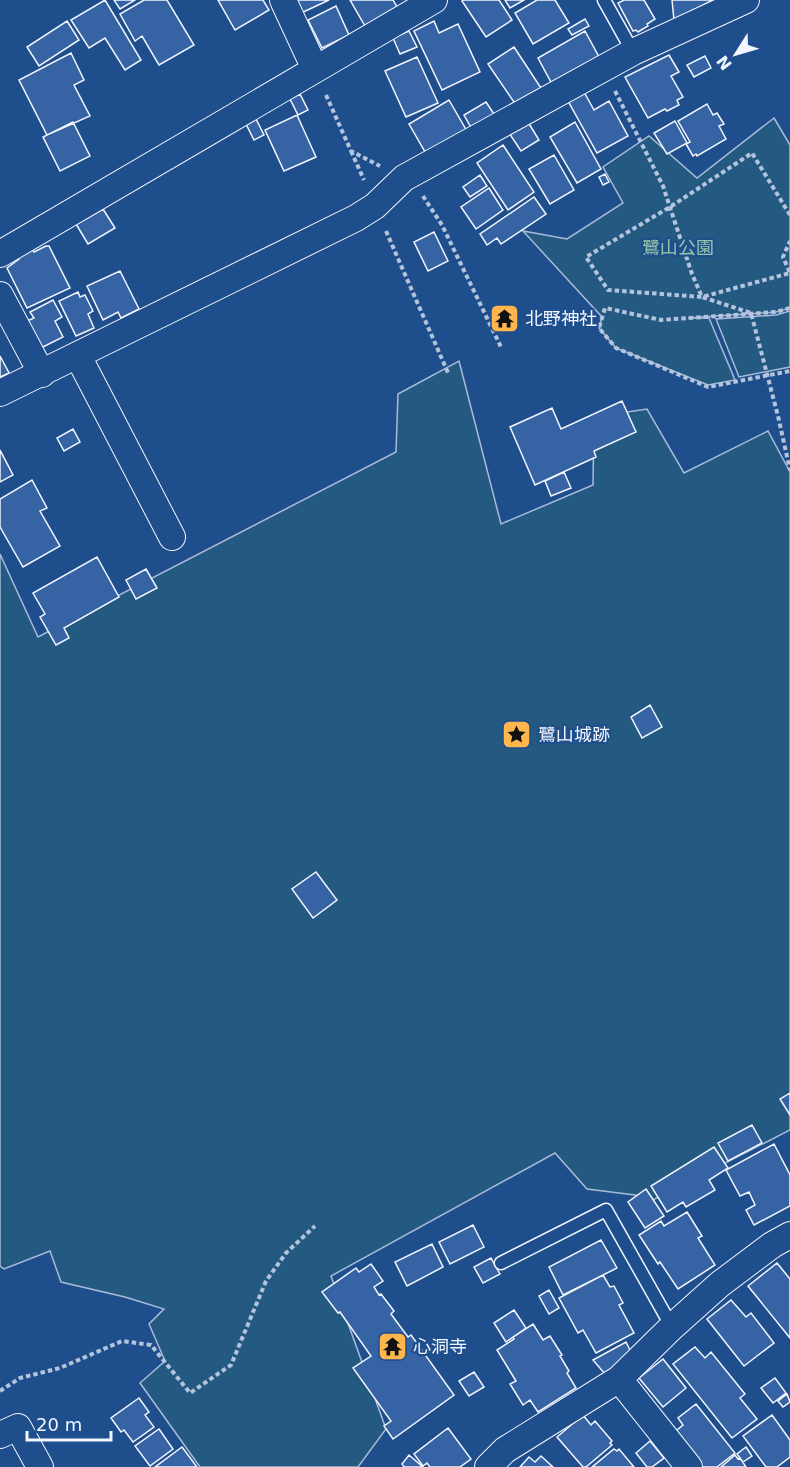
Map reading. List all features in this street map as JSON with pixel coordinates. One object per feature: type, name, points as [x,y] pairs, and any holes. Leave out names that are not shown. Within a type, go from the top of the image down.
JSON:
[{"type":"street","points":[[283,0],[315,69]]},
{"type":"street","points":[[0,254],[434,0]]},
{"type":"street","points":[[0,393],[356,218],[375,206],[404,178],[633,51],[746,0]]},
{"type":"street","points":[[0,295],[42,374]]},
{"type":"street","points":[[78,356],[172,537]]},
{"type":"street","points":[[488,1467],[505,1450],[619,1379],[720,1284],[790,1234]]},
{"type":"street","points":[[619,1379],[689,1467]]},
{"type":"street","points":[[0,1435],[18,1428],[40,1467]]},
{"type":"lane","points":[[604,0],[633,51]]},
{"type":"lane","points":[[501,1263],[606,1210],[672,1327]]},
{"type":"path","points":[[603,68],[663,186],[692,274],[702,297]]},
{"type":"path","points":[[351,151],[449,375]]},
{"type":"path","points":[[751,313],[702,297],[608,290],[586,257],[670,207],[752,153],[790,214]]},
{"type":"path","points":[[702,297],[790,273],[783,257],[790,241]]},
{"type":"path","points":[[790,308],[776,312],[661,320],[605,308],[599,328],[616,348],[708,387],[790,371]]},
{"type":"path","points":[[751,313],[790,470]]},
{"type":"path","points":[[0,1391],[20,1378],[60,1368],[122,1341],[151,1345],[190,1393],[231,1365],[266,1281],[286,1253],[315,1226]]},
{"type":"green space","name":"鷺山公園","points":[[774,118],[790,145],[790,308],[776,312],[688,318],[709,318],[735,380],[708,385],[616,348],[599,328],[602,317],[523,231],[567,239],[623,203],[603,167],[649,136],[697,178]]},
{"type":"green space","points":[[790,311],[790,367],[739,377],[716,319],[776,315]]},
{"type":"green space","points":[[459,361],[501,524],[593,485],[594,417],[647,409],[684,473],[768,431],[790,472],[790,1130],[651,1201],[635,1195],[587,1189],[555,1153],[331,1276],[386,1429],[358,1467],[200,1467],[140,1383],[165,1361],[149,1324],[164,1309],[61,1282],[50,1251],[4,1269],[0,1266],[0,554],[38,637],[396,452],[398,394]]},
{"type":"building","points":[[105,0],[141,60],[125,70],[105,38],[89,48],[71,20]]},
{"type":"building","points":[[114,0],[135,0],[120,9]]},
{"type":"building","points":[[144,0],[167,0],[194,45],[159,65],[142,36],[135,41],[120,14]]},
{"type":"building","points":[[218,0],[263,0],[269,10],[235,30]]},
{"type":"building","points":[[292,0],[329,0],[299,14]]},
{"type":"building","points":[[350,0],[393,0],[397,7],[365,26]]},
{"type":"building","points":[[463,0],[499,0],[512,20],[486,37]]},
{"type":"building","points":[[505,0],[524,0],[510,8]]},
{"type":"building","points":[[537,0],[555,0],[569,23],[533,44],[515,13]]},
{"type":"building","points":[[624,0],[644,0],[655,19],[638,32],[633,31],[618,3]]},
{"type":"building","points":[[672,0],[713,0],[674,20]]},
{"type":"building","points":[[336,6],[349,35],[322,48],[308,20]]},
{"type":"building","points":[[585,19],[589,26],[572,35],[568,29]]},
{"type":"building","points":[[67,21],[79,40],[39,66],[27,47]]},
{"type":"building","points":[[434,21],[439,33],[458,24],[480,72],[442,90],[414,31]]},
{"type":"building","points":[[409,31],[417,47],[400,54],[393,38]]},
{"type":"building","points":[[585,31],[599,57],[552,84],[538,58]]},
{"type":"building","points":[[514,47],[541,88],[516,105],[488,64]]},
{"type":"building","points":[[71,53],[84,80],[74,85],[90,116],[47,135],[19,80]]},
{"type":"building","points":[[669,55],[679,72],[671,76],[683,97],[677,100],[679,105],[648,118],[625,77]]},
{"type":"building","points":[[705,56],[711,68],[694,77],[687,65]]},
{"type":"building","points":[[417,57],[438,103],[406,117],[385,71]]},
{"type":"building","points":[[584,92],[594,110],[609,101],[628,136],[597,153],[568,101]]},
{"type":"building","points":[[300,94],[308,110],[298,115],[290,99]]},
{"type":"building","points":[[449,100],[468,133],[428,157],[409,124]]},
{"type":"building","points":[[486,102],[496,117],[473,131],[464,115]]},
{"type":"building","points":[[707,104],[713,115],[717,113],[724,124],[719,126],[726,139],[697,156],[696,154],[693,156],[686,144],[690,142],[678,121]]},
{"type":"building","points":[[297,115],[316,157],[284,171],[265,130]]},
{"type":"building","points":[[255,117],[264,135],[254,140],[245,122]]},
{"type":"building","points":[[675,121],[687,143],[667,154],[654,133]]},
{"type":"building","points":[[73,122],[90,156],[60,171],[43,137]]},
{"type":"building","points":[[528,122],[539,140],[521,151],[509,133]]},
{"type":"building","points":[[575,122],[601,169],[577,183],[550,137]]},
{"type":"building","points":[[503,145],[534,192],[508,210],[477,163]]},
{"type":"building","points":[[554,155],[574,190],[550,204],[529,169]]},
{"type":"building","points":[[605,174],[609,182],[603,185],[599,177]]},
{"type":"building","points":[[480,175],[487,186],[470,197],[463,187]]},
{"type":"building","points":[[489,188],[503,210],[476,229],[461,207]]},
{"type":"building","points":[[534,197],[546,214],[501,244],[497,238],[487,245],[480,234]]},
{"type":"building","points":[[103,209],[115,228],[88,244],[76,224]]},
{"type":"building","points":[[434,232],[448,261],[428,271],[414,242]]},
{"type":"building","points":[[49,246],[70,288],[27,308],[7,268],[19,259],[17,256]]},
{"type":"building","points":[[120,271],[139,309],[121,318],[118,312],[103,320],[87,286]]},
{"type":"building","points":[[78,292],[80,297],[85,295],[93,311],[88,314],[94,328],[76,336],[59,301]]},
{"type":"building","points":[[53,300],[62,317],[55,321],[63,337],[41,348],[27,321],[34,318],[30,312]]},
{"type":"building","points":[[0,356],[9,373],[0,377]]},
{"type":"building","points":[[622,401],[636,432],[594,451],[596,457],[535,485],[510,427],[552,408],[561,429]]},
{"type":"building","points":[[73,429],[80,442],[64,451],[57,438]]},
{"type":"building","points":[[0,450],[13,475],[0,482]]},
{"type":"building","points":[[564,472],[571,488],[551,496],[545,481]]},
{"type":"building","points":[[32,480],[47,508],[40,511],[60,546],[23,567],[0,527],[0,499]]},
{"type":"building","points":[[97,557],[119,597],[64,628],[69,638],[56,645],[40,617],[45,614],[33,593]]},
{"type":"building","points":[[146,569],[157,588],[136,599],[126,580]]},
{"type":"building","points":[[650,705],[662,727],[642,738],[631,717]]},
{"type":"building","points":[[316,872],[337,900],[313,918],[292,889]]},
{"type":"building","points":[[790,1093],[790,1115],[780,1099]]},
{"type":"building","points":[[752,1125],[762,1143],[728,1161],[718,1143]]},
{"type":"building","points":[[774,1144],[790,1175],[790,1206],[754,1225],[746,1210],[755,1205],[749,1192],[740,1196],[726,1170]]},
{"type":"building","points":[[714,1147],[728,1168],[709,1180],[715,1190],[686,1207],[683,1202],[667,1212],[651,1186]]},
{"type":"building","points":[[646,1189],[664,1216],[645,1228],[628,1202]]},
{"type":"building","points":[[687,1212],[702,1236],[698,1238],[715,1265],[678,1289],[639,1235],[661,1221],[664,1226]]},
{"type":"building","points":[[473,1225],[484,1247],[450,1264],[439,1242]]},
{"type":"building","points":[[601,1240],[617,1268],[563,1295],[549,1267]]},
{"type":"building","points":[[432,1244],[443,1267],[407,1286],[395,1262]]},
{"type":"building","points":[[491,1258],[500,1274],[483,1283],[474,1267]]},
{"type":"building","points":[[777,1263],[790,1279],[790,1338],[748,1286]]},
{"type":"building","name":"心洞寺","points":[[371,1264],[383,1281],[374,1287],[394,1311],[391,1314],[408,1337],[411,1335],[454,1395],[393,1439],[384,1426],[391,1421],[353,1368],[371,1356],[340,1312],[338,1313],[322,1292],[356,1268],[359,1272]]},
{"type":"building","points":[[603,1275],[610,1287],[614,1286],[623,1303],[619,1305],[634,1333],[596,1353],[583,1330],[578,1333],[559,1298]]},
{"type":"building","points":[[549,1290],[559,1308],[549,1314],[539,1296]]},
{"type":"building","points":[[731,1300],[746,1317],[751,1313],[774,1343],[744,1366],[707,1319]]},
{"type":"building","points":[[514,1310],[526,1328],[506,1342],[494,1323]]},
{"type":"building","points":[[533,1324],[543,1340],[550,1336],[562,1355],[560,1356],[569,1371],[567,1373],[576,1388],[538,1412],[530,1400],[523,1405],[510,1384],[516,1381],[497,1350]]},
{"type":"building","points":[[626,1342],[631,1352],[605,1374],[593,1360]]},
{"type":"building","points":[[695,1347],[705,1358],[711,1352],[745,1394],[740,1398],[757,1419],[732,1438],[673,1364]]},
{"type":"building","points":[[663,1359],[686,1388],[663,1407],[639,1378]]},
{"type":"building","points":[[474,1372],[484,1387],[469,1396],[459,1381]]},
{"type":"building","points":[[775,1378],[786,1393],[773,1403],[761,1388]]},
{"type":"building","points":[[787,1394],[790,1402],[783,1407],[778,1401]]},
{"type":"building","points":[[139,1398],[149,1412],[145,1415],[154,1427],[133,1442],[124,1430],[121,1432],[111,1418]]},
{"type":"building","points":[[696,1404],[735,1453],[717,1467],[698,1467],[672,1434],[683,1425],[678,1418]]},
{"type":"building","points":[[583,1415],[591,1425],[595,1421],[612,1441],[610,1443],[612,1445],[586,1467],[583,1467],[557,1437]]},
{"type":"building","points":[[772,1415],[790,1440],[790,1457],[777,1467],[766,1467],[743,1436]]},
{"type":"building","points":[[448,1428],[471,1459],[460,1467],[430,1467],[427,1463],[423,1466],[414,1454]]},
{"type":"building","points":[[159,1429],[173,1449],[150,1466],[135,1446]]},
{"type":"building","points":[[650,1441],[664,1458],[652,1467],[647,1467],[636,1453]]},
{"type":"building","points":[[182,1447],[197,1467],[155,1467]]},
{"type":"building","points":[[746,1447],[752,1456],[743,1462],[737,1454]]},
{"type":"building","points":[[614,1449],[617,1451],[619,1449],[634,1467],[592,1467]]},
{"type":"building","points":[[409,1455],[423,1467],[404,1467],[402,1464]]},
{"type":"building","points":[[735,1455],[746,1467],[721,1467]]},
{"type":"building","points":[[541,1456],[553,1467],[520,1467],[529,1457],[535,1462]]},
{"type":"place","name":"北野神社","points":[[504,318]]},
{"type":"place","name":"鷺山城跡","points":[[517,734]]},
{"type":"place","name":"心洞寺","points":[[392,1346]]}]
